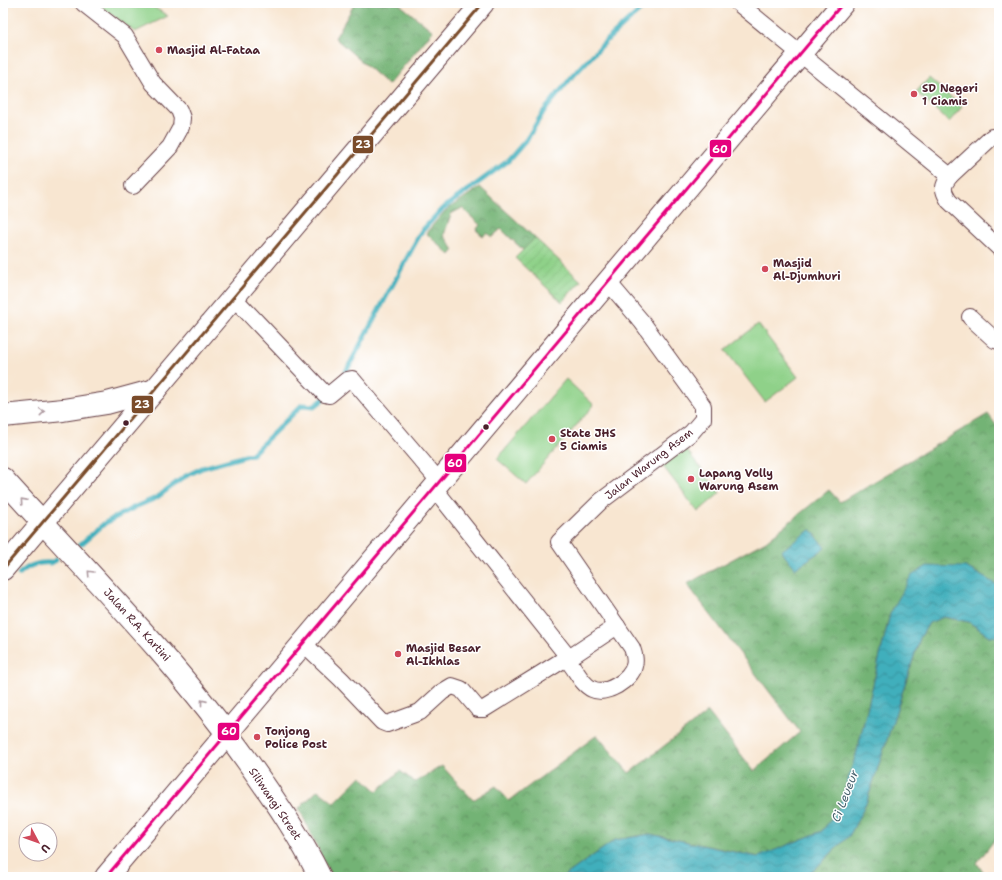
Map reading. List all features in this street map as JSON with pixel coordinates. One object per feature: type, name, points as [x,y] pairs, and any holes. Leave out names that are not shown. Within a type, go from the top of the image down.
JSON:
[{"type":"main road","points":[[3,569],[483,3]]},
{"type":"main road","points":[[106,877],[843,3]]},
{"type":"main road","points":[[3,416],[71,409],[107,403],[155,390]]},
{"type":"main road","name":"Jalan R.A. Kartini","points":[[3,479],[158,648],[228,732]]},
{"type":"main road","name":"Siliwangi Street","points":[[228,732],[274,799],[309,855],[320,877]]},
{"type":"street","points":[[83,3],[125,36],[153,83],[179,110],[182,118],[181,127],[170,147],[133,186]]},
{"type":"street","points":[[738,3],[950,176]]},
{"type":"street","points":[[999,137],[992,137],[950,176],[943,185],[943,191],[949,201],[999,248]]},
{"type":"street","name":"Jalan Warung Asem","points":[[608,282],[642,322],[703,406],[703,419],[691,433],[602,501],[559,542],[617,626]]},
{"type":"street","points":[[233,297],[325,394],[329,395],[347,380],[352,379],[437,485],[565,653],[566,660],[570,663],[588,687],[594,690],[606,690],[626,680],[634,666],[635,657],[632,648],[617,626],[566,660],[560,662],[484,709],[478,709],[461,689],[452,686],[416,714],[387,724],[382,722],[341,679],[303,643]]},
{"type":"street","points":[[970,317],[995,340],[999,341]]},
{"type":"green space","points":[[96,3],[147,3],[168,16],[135,32]]},
{"type":"green space","points":[[355,3],[398,3],[433,31],[388,85],[335,38]]},
{"type":"green space","points":[[929,78],[962,107],[949,122],[916,92]]},
{"type":"green space","points":[[480,187],[535,238],[523,250],[501,229],[492,237],[487,233],[483,236],[476,230],[480,225],[462,208],[451,214],[444,235],[454,250],[450,255],[426,233],[445,211]]},
{"type":"green space","points":[[535,238],[581,281],[562,302],[515,258]]},
{"type":"green space","points":[[758,324],[798,377],[765,402],[725,350]]},
{"type":"green space","points":[[566,379],[594,405],[526,484],[497,459]]},
{"type":"green space","points":[[988,414],[999,429],[999,586],[966,567],[890,614],[857,751],[838,810],[822,831],[759,857],[650,834],[615,840],[563,877],[331,877],[299,808],[318,790],[334,803],[361,776],[377,791],[400,771],[415,782],[442,766],[473,800],[496,786],[509,801],[597,735],[629,773],[708,712],[754,771],[800,732],[687,584],[766,541],[829,490],[840,502]]},
{"type":"green space","name":"Lapang Volly Warung Asem","points":[[685,448],[720,493],[698,512],[662,465]]},
{"type":"green space","points":[[943,617],[969,622],[989,636],[999,637],[999,834],[977,863],[986,877],[799,877],[814,870],[850,835],[867,801],[920,638],[929,623]]},
{"type":"green space","points":[[654,874],[684,877],[630,877]]},
{"type":"water","points":[[811,529],[825,548],[795,569],[781,551]]},
{"type":"water","name":"Ci Leueur","points":[[927,566],[966,567],[999,586],[999,637],[989,636],[969,622],[944,617],[929,623],[920,638],[867,801],[850,835],[814,870],[799,877],[684,877],[654,874],[630,877],[563,877],[615,840],[650,834],[758,857],[822,831],[838,810],[857,751],[890,614],[911,576]]},
{"type":"waterway","points":[[343,377],[421,232],[442,209],[508,161],[527,139],[544,111],[571,78],[608,39],[648,3]]},
{"type":"waterway","points":[[81,544],[105,523],[156,498],[184,477],[202,468],[252,454],[302,405],[315,406],[326,397]]},
{"type":"waterway","points":[[19,574],[26,568],[42,563],[51,563],[56,560]]},
{"type":"transit line","name":"23","points":[[3,569],[483,3]]},
{"type":"transit line","name":"60","points":[[106,877],[843,3]]},
{"type":"place","name":"Masjid Al-Fataa","points":[[159,50]]},
{"type":"place","name":"SD Negeri 1 Ciamis","points":[[914,94]]},
{"type":"place","name":"Masjid Al-Djumhuri","points":[[765,269]]},
{"type":"place","name":"State JHS 5 Ciamis","points":[[552,439]]},
{"type":"place","name":"Lapang Volly Warung Asem","points":[[691,479]]},
{"type":"place","name":"Masjid Besar Al-Ikhlas","points":[[398,654]]},
{"type":"place","name":"Tonjong Police Post","points":[[257,737]]}]
